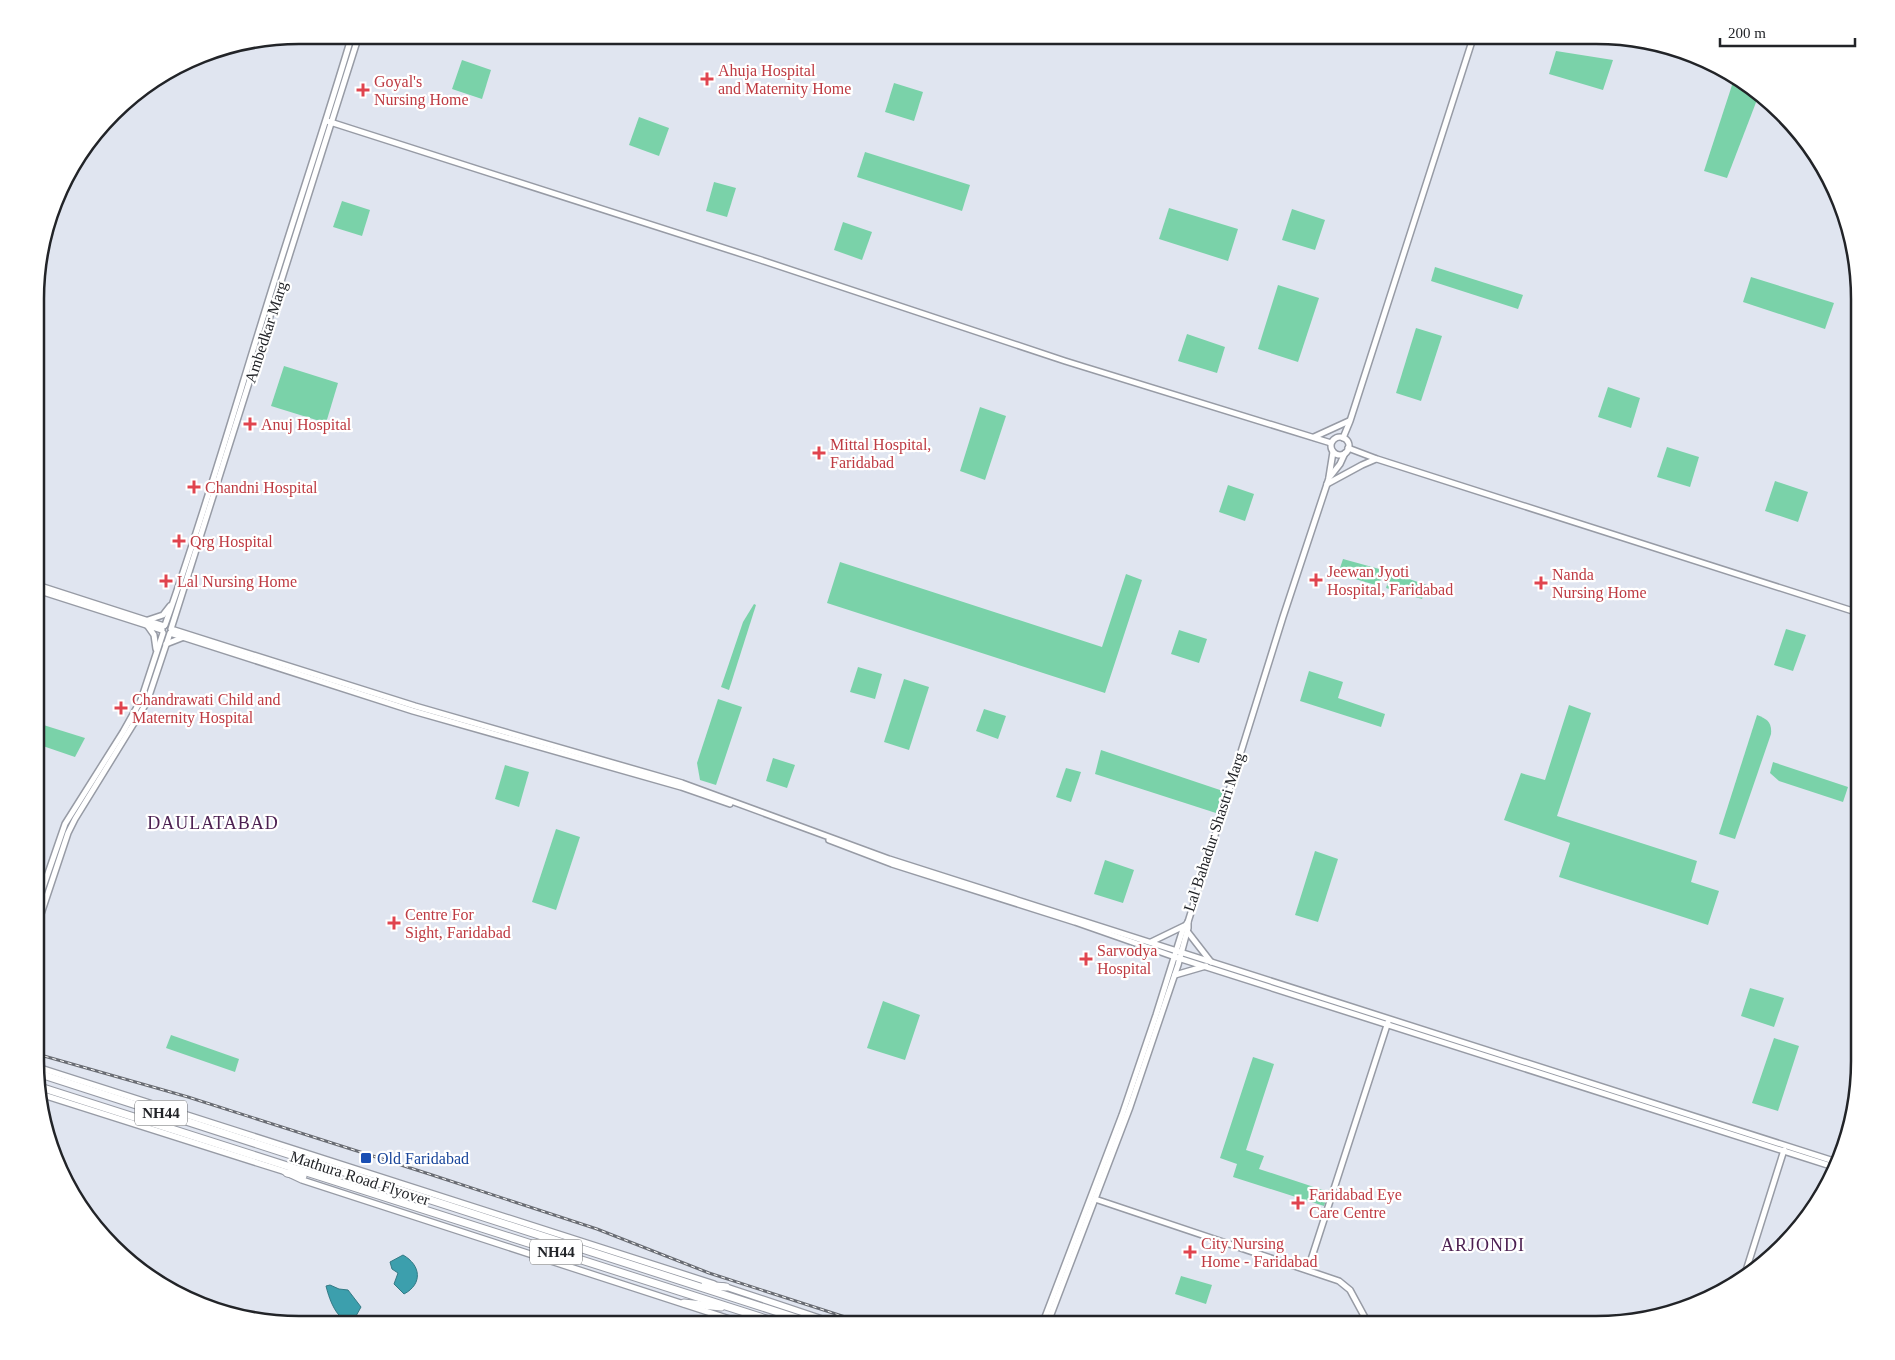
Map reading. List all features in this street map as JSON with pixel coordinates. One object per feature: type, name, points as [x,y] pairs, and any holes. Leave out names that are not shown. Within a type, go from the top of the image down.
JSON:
[{"type":"highway","name":"Mathura Road Flyover","points":[[44,1071],[286,1154],[683,1281]]},
{"type":"highway","name":"Mathura Road Flyover","points":[[45,1089],[328,1180]]},
{"type":"highway","points":[[287,1173],[328,1180]]},
{"type":"highway","name":"NH44","points":[[328,1180],[756,1316]]},
{"type":"highway","points":[[683,1281],[726,1287]]},
{"type":"highway","name":"NH44","points":[[683,1281],[790,1316]]},
{"type":"highway","points":[[684,1303],[731,1308]]},
{"type":"main road","points":[[44,1071],[621,1253],[655,1266],[813,1316]]},
{"type":"main road","points":[[46,1096],[722,1316]]},
{"type":"street","name":"Ambedkar Marg","points":[[44,905],[68,833],[75,819],[147,702],[171,631],[329,122],[350,44]]},
{"type":"street","name":"Ambedkar Marg","points":[[44,885],[65,824],[124,732],[141,700],[240,394],[278,268],[356,44]]},
{"type":"street","points":[[1343,438],[1471,44]]},
{"type":"street","points":[[329,122],[761,260],[1084,367],[1331,443]]},
{"type":"street","points":[[1314,438],[1350,421]]},
{"type":"street","points":[[1329,478],[1333,452],[1331,443],[1335,438],[1343,438],[1347,442],[1347,450]]},
{"type":"street","points":[[1333,452],[1340,455],[1347,450]]},
{"type":"street","points":[[1347,450],[1851,610]]},
{"type":"street","name":"Lal Bahadur Shastri Marg","points":[[1046,1316],[1093,1198],[1178,954],[1249,722],[1329,478],[1340,464],[1347,450]]},
{"type":"street","points":[[1327,484],[1377,459]]},
{"type":"street","points":[[44,587],[147,623],[154,635],[157,652]]},
{"type":"street","points":[[44,592],[164,628],[170,626],[171,631],[185,636],[413,711],[681,787],[888,863],[1831,1160]]},
{"type":"street","points":[[147,623],[163,615],[174,600]]},
{"type":"street","points":[[174,621],[185,636],[415,706],[682,783],[890,859],[1151,942],[1178,954]]},
{"type":"street","points":[[166,644],[185,636]]},
{"type":"street","points":[[1151,942],[1186,926],[1208,964]]},
{"type":"street","points":[[1050,1316],[1093,1198],[1130,1107],[1175,975],[1178,954]]},
{"type":"street","points":[[1175,975],[1208,964]]},
{"type":"street","points":[[1308,1269],[1389,1021]]},
{"type":"street","points":[[1424,1032],[1829,1166]]},
{"type":"street","points":[[1747,1267],[1786,1145]]},
{"type":"street","points":[[1093,1198],[1339,1280],[1345,1285],[1364,1316]]},
{"type":"green space","points":[[1556,51],[1613,60],[1603,90],[1549,74]]},
{"type":"green space","points":[[462,60],[491,70],[482,99],[452,89]]},
{"type":"green space","points":[[894,83],[923,92],[914,121],[885,112]]},
{"type":"green space","points":[[1733,83],[1757,100],[1727,178],[1704,171]]},
{"type":"green space","points":[[639,117],[669,128],[659,156],[629,145]]},
{"type":"green space","points":[[865,152],[970,185],[962,211],[857,177]]},
{"type":"green space","points":[[714,182],[736,188],[727,217],[706,211]]},
{"type":"green space","points":[[342,201],[370,210],[362,236],[333,227]]},
{"type":"green space","points":[[1169,208],[1238,229],[1228,261],[1159,239]]},
{"type":"green space","points":[[1292,209],[1325,220],[1315,250],[1282,240]]},
{"type":"green space","points":[[843,222],[872,232],[862,260],[834,250]]},
{"type":"green space","points":[[1435,267],[1523,295],[1518,309],[1431,281]]},
{"type":"green space","points":[[1751,277],[1834,303],[1825,329],[1743,302]]},
{"type":"green space","points":[[1278,285],[1319,298],[1298,362],[1258,349]]},
{"type":"green space","points":[[1416,328],[1442,336],[1421,401],[1396,393]]},
{"type":"green space","points":[[1187,334],[1225,347],[1217,373],[1178,361]]},
{"type":"green space","points":[[284,366],[338,383],[326,423],[271,406]]},
{"type":"green space","points":[[1608,387],[1640,398],[1631,428],[1598,417]]},
{"type":"green space","points":[[980,407],[1006,416],[985,480],[960,471]]},
{"type":"green space","points":[[1667,447],[1699,457],[1690,487],[1657,477]]},
{"type":"green space","points":[[1775,481],[1808,492],[1798,522],[1765,511]]},
{"type":"green space","points":[[1228,485],[1254,494],[1245,521],[1219,512]]},
{"type":"green space","points":[[1343,559],[1383,570],[1379,586],[1338,574]]},
{"type":"green space","points":[[840,562],[1102,647],[1126,574],[1142,580],[1105,693],[827,603]]},
{"type":"green space","points":[[1391,573],[1427,585],[1422,599],[1386,588]]},
{"type":"green space","points":[[754,604],[756,605],[729,690],[721,687],[743,622]]},
{"type":"green space","points":[[1786,629],[1806,635],[1793,671],[1774,665]]},
{"type":"green space","points":[[1179,630],[1207,639],[1199,663],[1171,654]]},
{"type":"green space","points":[[858,667],[882,674],[875,699],[850,692]]},
{"type":"green space","points":[[1309,671],[1343,682],[1338,698],[1385,714],[1381,727],[1300,701]]},
{"type":"green space","points":[[904,679],[929,687],[909,750],[884,742]]},
{"type":"green space","points":[[718,699],[742,707],[716,785],[700,780],[697,763]]},
{"type":"green space","points":[[1569,705],[1591,713],[1557,816],[1697,861],[1691,882],[1719,891],[1708,925],[1559,877],[1570,843],[1504,820],[1521,773],[1545,780]]},
{"type":"green space","points":[[984,709],[1006,716],[998,739],[976,731]]},
{"type":"green space","points":[[1757,715],[1768,722],[1771,727],[1771,734],[1735,839],[1719,834]]},
{"type":"green space","points":[[44,725],[85,738],[75,757],[44,746]]},
{"type":"green space","points":[[1101,750],[1223,791],[1216,813],[1095,774]]},
{"type":"green space","points":[[773,758],[795,765],[787,788],[766,781]]},
{"type":"green space","points":[[1773,762],[1848,787],[1843,802],[1779,781],[1770,773]]},
{"type":"green space","points":[[505,765],[529,772],[519,807],[495,799]]},
{"type":"green space","points":[[1066,768],[1081,772],[1071,802],[1056,797]]},
{"type":"green space","points":[[556,829],[580,837],[556,910],[532,902]]},
{"type":"green space","points":[[1315,851],[1338,859],[1318,922],[1295,915]]},
{"type":"green space","points":[[1105,860],[1134,870],[1123,903],[1094,894]]},
{"type":"green space","points":[[1750,988],[1784,998],[1774,1027],[1741,1016]]},
{"type":"green space","points":[[883,1001],[920,1015],[905,1060],[867,1048]]},
{"type":"green space","points":[[171,1035],[239,1059],[235,1072],[166,1048]]},
{"type":"green space","points":[[1774,1038],[1799,1046],[1778,1111],[1752,1103]]},
{"type":"green space","points":[[1253,1057],[1274,1064],[1246,1150],[1264,1156],[1259,1169],[1329,1192],[1324,1206],[1233,1177],[1237,1164],[1220,1158]]},
{"type":"green space","points":[[1181,1276],[1212,1285],[1206,1304],[1175,1294]]},
{"type":"water","points":[[403,1255],[413,1264],[417,1274],[417,1280],[414,1285],[404,1294],[394,1284],[398,1273],[392,1269],[390,1262]]},
{"type":"water","points":[[330,1285],[348,1290],[361,1307],[356,1316],[340,1316],[330,1299],[326,1286]]},
{"type":"railway","points":[[44,1056],[188,1097],[426,1173],[597,1229],[709,1273],[842,1316]]},
{"type":"place","name":"Ahuja Hospital and Maternity Home","points":[[707,79]]},
{"type":"place","name":"Goyal's Nursing Home","points":[[363,90]]},
{"type":"place","name":"Anuj Hospital","points":[[250,424]]},
{"type":"place","name":"Mittal Hospital, Faridabad","points":[[819,453]]},
{"type":"place","name":"Chandni Hospital","points":[[194,487]]},
{"type":"place","name":"Qrg Hospital","points":[[179,541]]},
{"type":"place","name":"Jeewan Jyoti Hospital, Faridabad","points":[[1316,580]]},
{"type":"place","name":"Lal Nursing Home","points":[[166,581]]},
{"type":"place","name":"Nanda Nursing Home","points":[[1541,583]]},
{"type":"place","name":"Chandrawati Child and Maternity Hospital","points":[[121,708]]},
{"type":"place","name":"Centre For Sight, Faridabad","points":[[394,923]]},
{"type":"place","name":"Sarvodya Hospital","points":[[1086,959]]},
{"type":"place","name":"Old Faridabad","points":[[366,1158]]},
{"type":"place","name":"Faridabad Eye Care Centre","points":[[1298,1203]]},
{"type":"place","name":"City Nursing Home - Faridabad","points":[[1190,1252]]},
{"type":"district","name":"DAULATABAD","points":[[213,823]]},
{"type":"district","name":"ARJONDI","points":[[1483,1245]]}]
